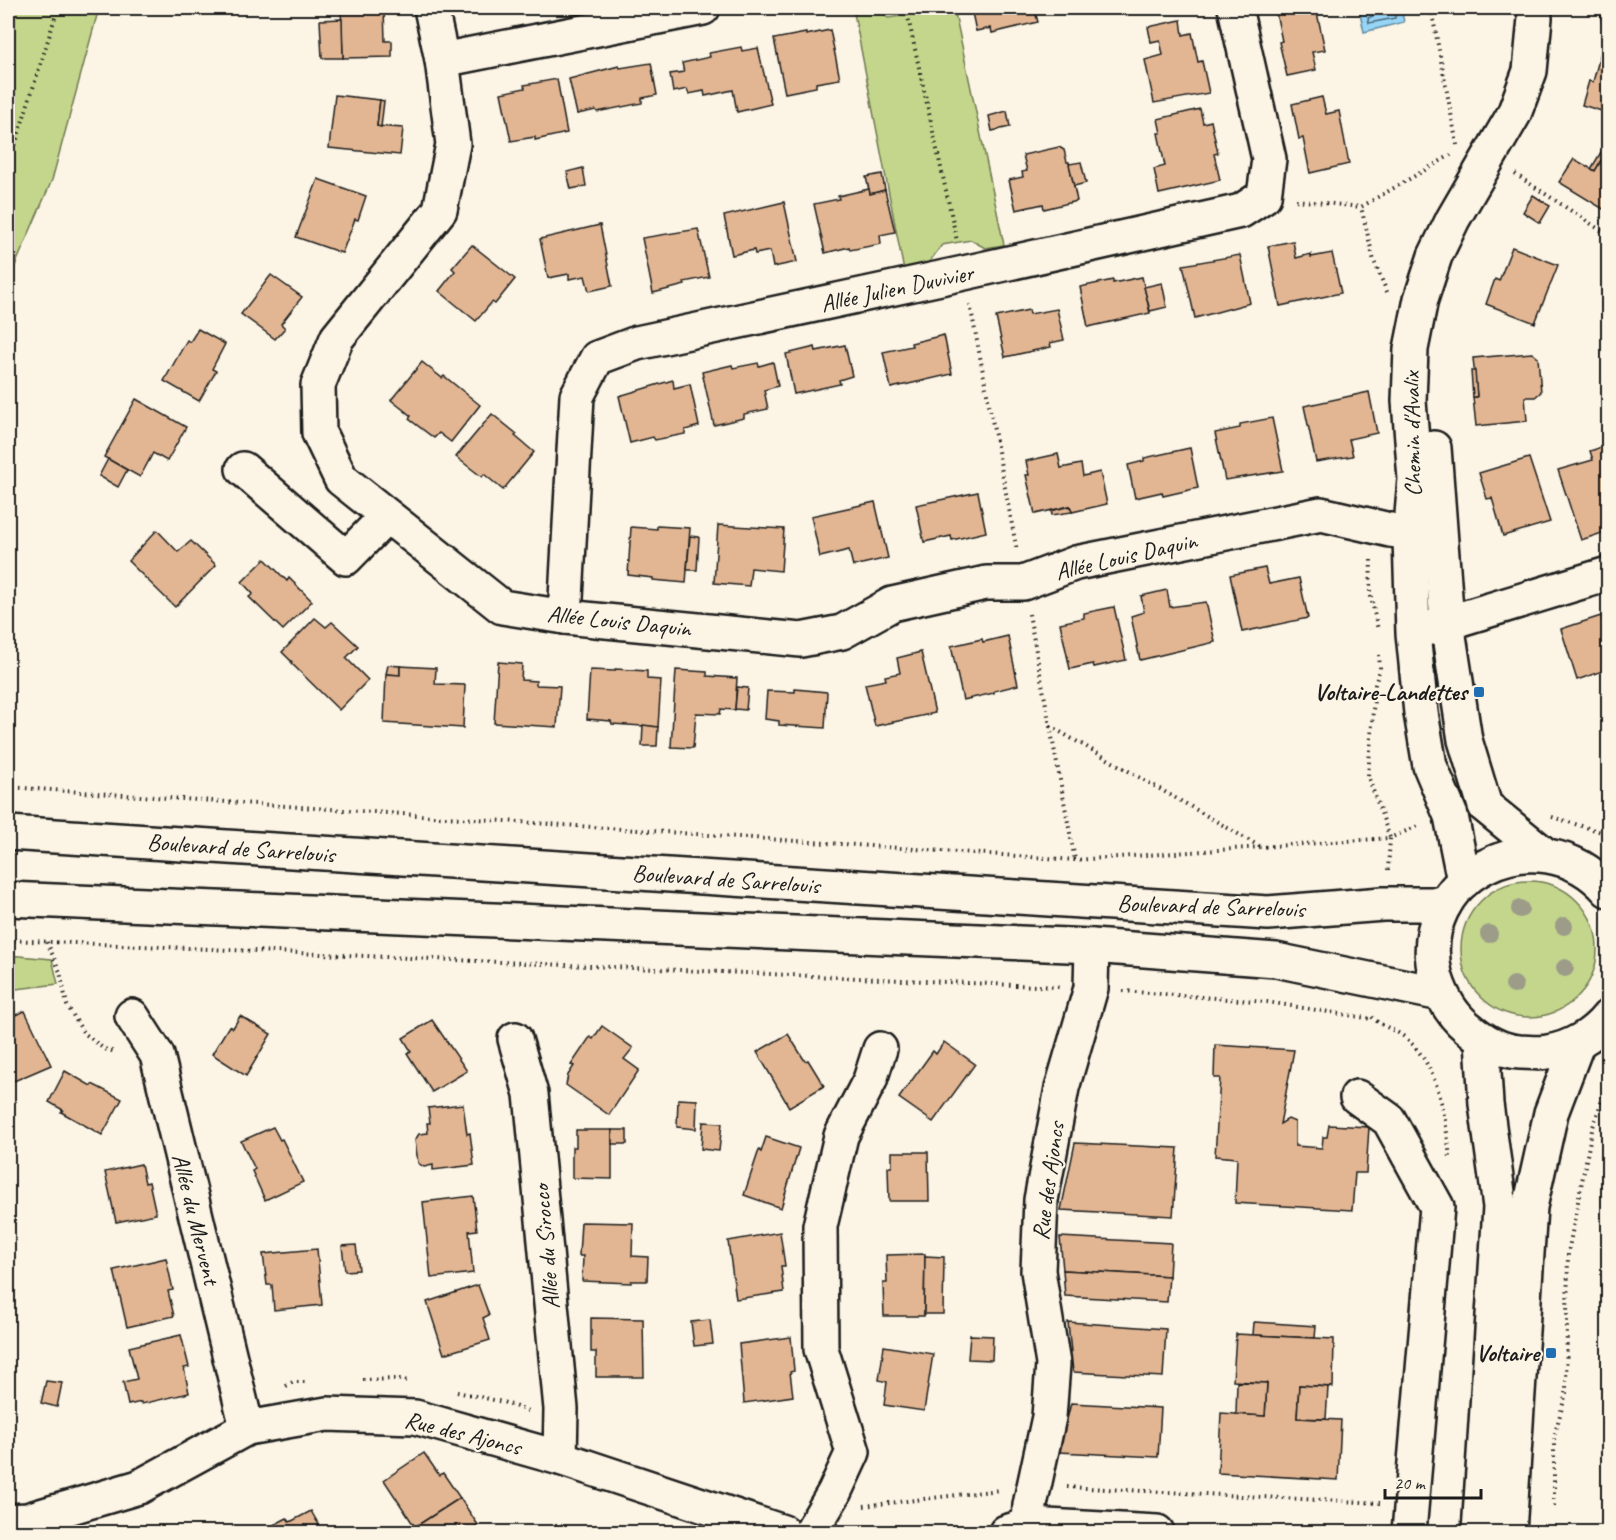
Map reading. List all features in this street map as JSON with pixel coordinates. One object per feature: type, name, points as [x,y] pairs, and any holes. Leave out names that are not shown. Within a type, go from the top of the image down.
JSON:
[{"type":"street","name":"Allée Louis Daquin","points":[[431,8],[442,60],[453,144],[440,210],[337,338],[318,385],[320,432],[341,479],[502,606],[565,617],[801,640],[842,632],[892,604],[986,583],[1023,584],[1076,563],[1321,514],[1425,535]]},
{"type":"street","points":[[442,60],[703,8]]},
{"type":"street","points":[[1235,8],[1269,159],[1264,196]]},
{"type":"street","name":"Chemin d'Avalix","points":[[1534,8],[1530,71],[1514,114],[1434,256],[1421,299],[1411,349],[1409,401],[1415,478],[1425,535],[1447,623],[1465,740],[1485,806],[1544,854]]},
{"type":"street","name":"Chemin d'Avalix","points":[[1454,892],[1451,816],[1430,766],[1421,713],[1413,633],[1425,535],[1432,421],[1432,354],[1438,317],[1450,274],[1468,236],[1534,122],[1550,78],[1554,48],[1552,8]]},
{"type":"street","name":"Allée Julien Duvivier","points":[[565,617],[578,396],[597,358],[637,343],[1241,211],[1264,196]]},
{"type":"street","points":[[243,470],[346,558],[387,517]]},
{"type":"street","points":[[1413,633],[1608,574]]},
{"type":"street","name":"Boulevard de Sarrelouis","points":[[8,833],[1268,913],[1383,904],[1454,892]]},
{"type":"street","points":[[1608,890],[1597,877],[1572,862],[1544,854],[1515,855],[1488,864],[1454,892],[1434,933],[1433,954],[1433,964],[1441,994],[1458,1020],[1482,1040],[1513,1051],[1546,1053],[1578,1042],[1601,1026],[1608,1017]]},
{"type":"street","name":"Boulevard de Sarrelouis","points":[[8,900],[1092,946],[1276,960],[1441,994]]},
{"type":"street","name":"Rue des Ajoncs","points":[[1092,946],[1090,988],[1062,1088],[1041,1200],[1038,1271],[1053,1364],[1049,1417],[1030,1505],[1018,1529],[1157,1533]]},
{"type":"street","name":"Allée du Mervent","points":[[132,1016],[157,1055],[247,1428]]},
{"type":"street","name":"Allée du Sirocco","points":[[516,1039],[531,1094],[561,1408],[560,1458]]},
{"type":"street","points":[[1479,1533],[1500,1207],[1486,1104],[1482,1040]]},
{"type":"street","points":[[1509,1533],[1530,1207],[1551,1113],[1578,1042]]},
{"type":"street","points":[[811,1533],[834,1493],[853,1452],[821,1349],[820,1227],[841,1136],[870,1080],[879,1049]]},
{"type":"street","points":[[1356,1097],[1389,1120],[1437,1207],[1409,1533]]},
{"type":"street","name":"Rue des Ajoncs","points":[[8,1521],[27,1520],[139,1487],[247,1428],[327,1414],[415,1417],[560,1458],[783,1533]]},
{"type":"path","points":[[8,168],[58,8]]},
{"type":"path","points":[[906,8],[964,273],[1075,860]]},
{"type":"path","points":[[1264,196],[1361,207],[1458,150],[1431,8]]},
{"type":"path","points":[[1507,169],[1608,235]]},
{"type":"path","points":[[1361,207],[1374,261],[1388,294]]},
{"type":"path","points":[[1374,526],[1370,592],[1378,640]]},
{"type":"path","points":[[1379,650],[1380,668],[1375,685],[1368,776],[1390,838],[1388,870]]},
{"type":"path","points":[[1050,726],[1261,847]]},
{"type":"path","points":[[8,788],[1075,860],[1390,838],[1424,824]]},
{"type":"path","points":[[8,940],[1090,988],[1267,1002],[1372,1019]]},
{"type":"path","points":[[47,942],[60,972],[67,1005],[83,1032],[104,1049],[136,1058],[157,1055]]},
{"type":"path","points":[[1554,1506],[1554,1437],[1566,1393],[1568,1253],[1592,1130],[1608,1082]]},
{"type":"green space","points":[[8,8],[99,8],[52,180],[8,282]]},
{"type":"green space","points":[[853,8],[877,8],[888,18],[908,15],[917,8],[954,8],[1004,245],[985,248],[971,240],[942,245],[929,262],[904,271]]},
{"type":"green space","points":[[1529,881],[1555,886],[1577,901],[1592,923],[1597,949],[1592,975],[1577,997],[1555,1012],[1529,1017],[1503,1012],[1481,997],[1466,975],[1461,949],[1466,923],[1481,901],[1503,886]]},
{"type":"green space","points":[[8,955],[52,959],[58,984],[8,990]]},
{"type":"water","points":[[1385,8],[1401,8],[1404,22],[1364,32],[1360,13]]},
{"type":"building","points":[[341,8],[384,8],[385,41],[392,41],[392,57],[343,58]]},
{"type":"building","points":[[971,8],[1034,8],[1038,22],[992,33],[991,28],[976,31]]},
{"type":"building","points":[[1275,8],[1316,8],[1325,50],[1312,52],[1316,70],[1287,76],[1279,42],[1282,41]]},
{"type":"building","points":[[1600,8],[1608,8],[1608,23],[1602,24]]},
{"type":"building","points":[[342,19],[343,58],[322,58],[320,20]]},
{"type":"building","points":[[1181,20],[1183,35],[1192,33],[1198,62],[1202,61],[1209,93],[1154,103],[1145,60],[1163,55],[1160,40],[1151,42],[1148,27]]},
{"type":"building","points":[[830,30],[840,79],[816,83],[816,87],[785,93],[774,39]]},
{"type":"building","points":[[741,47],[742,51],[758,48],[771,104],[737,112],[733,90],[705,96],[704,91],[689,94],[687,89],[673,92],[670,74],[684,72],[682,63],[710,57],[709,53]]},
{"type":"building","points":[[1602,48],[1608,49],[1608,113],[1582,105],[1589,81],[1593,82]]},
{"type":"building","points":[[651,63],[657,95],[642,98],[642,103],[577,114],[569,79],[619,66],[620,68]]},
{"type":"building","points":[[557,79],[567,133],[535,140],[535,137],[511,141],[501,93],[525,88],[524,85]]},
{"type":"building","points":[[335,95],[380,100],[377,126],[403,128],[400,155],[329,148]]},
{"type":"building","points":[[1322,97],[1326,114],[1339,111],[1349,164],[1310,173],[1303,138],[1299,139],[1292,104]]},
{"type":"building","points":[[380,100],[384,101],[381,127],[377,126]]},
{"type":"building","points":[[1200,109],[1203,123],[1211,121],[1218,153],[1214,154],[1220,180],[1159,194],[1154,169],[1165,166],[1158,133],[1161,133],[1158,119]]},
{"type":"building","points":[[1007,111],[1010,127],[992,131],[989,116]]},
{"type":"building","points":[[1059,147],[1064,150],[1067,162],[1069,162],[1077,201],[1044,209],[1043,204],[1016,210],[1009,180],[1023,177],[1022,172],[1027,171],[1023,155]]},
{"type":"building","points":[[1604,147],[1608,149],[1595,171],[1591,169]]},
{"type":"building","points":[[1608,149],[1608,212],[1559,182],[1574,159],[1595,171]]},
{"type":"building","points":[[1081,162],[1086,183],[1074,186],[1069,164]]},
{"type":"building","points":[[583,168],[586,186],[571,189],[567,172]]},
{"type":"building","points":[[882,174],[885,190],[870,194],[866,177]]},
{"type":"building","points":[[318,179],[366,196],[358,220],[355,219],[342,253],[296,237]]},
{"type":"building","points":[[869,189],[870,194],[885,190],[895,232],[880,235],[881,244],[850,250],[849,247],[825,253],[814,204]]},
{"type":"building","points":[[1533,195],[1550,206],[1540,223],[1523,212]]},
{"type":"building","points":[[784,202],[797,262],[773,267],[770,251],[755,254],[754,250],[732,255],[724,216]]},
{"type":"building","points":[[600,225],[612,286],[589,291],[585,276],[569,279],[569,274],[548,278],[540,239]]},
{"type":"building","points":[[698,229],[709,277],[684,282],[685,285],[653,293],[642,238]]},
{"type":"building","points":[[1293,241],[1296,258],[1311,254],[1311,257],[1332,253],[1341,293],[1280,306],[1268,246]]},
{"type":"building","points":[[472,245],[515,279],[495,304],[492,302],[476,321],[439,291],[455,271],[452,268]]},
{"type":"building","points":[[1512,247],[1558,265],[1535,323],[1486,304],[1495,279],[1499,281]]},
{"type":"building","points":[[1240,255],[1250,303],[1195,318],[1183,265]]},
{"type":"building","points":[[271,275],[302,297],[281,324],[285,328],[275,339],[241,314]]},
{"type":"building","points":[[1142,277],[1150,313],[1088,327],[1080,287]]},
{"type":"building","points":[[1162,283],[1167,307],[1150,311],[1144,287]]},
{"type":"building","points":[[1057,309],[1064,340],[1050,343],[1051,347],[1005,357],[996,317],[1029,310],[1030,314]]},
{"type":"building","points":[[198,329],[225,344],[212,369],[216,371],[199,401],[164,381],[187,340],[190,342]]},
{"type":"building","points":[[944,335],[952,374],[891,388],[883,352],[912,346],[911,343]]},
{"type":"building","points":[[845,345],[852,376],[839,380],[840,384],[794,394],[786,354],[815,347],[816,351]]},
{"type":"building","points":[[1532,353],[1538,358],[1541,392],[1535,397],[1525,397],[1527,421],[1476,426],[1473,397],[1477,397],[1473,358]]},
{"type":"building","points":[[422,362],[442,378],[444,376],[480,405],[451,442],[439,433],[434,438],[409,419],[411,416],[391,400]]},
{"type":"building","points":[[773,362],[778,386],[764,390],[768,409],[744,414],[744,418],[714,425],[702,372],[732,365],[733,368],[758,363],[759,366]]},
{"type":"building","points":[[1471,371],[1475,371],[1477,397],[1473,397]]},
{"type":"building","points":[[673,380],[674,388],[690,384],[699,426],[685,430],[685,434],[655,440],[653,437],[630,443],[619,396]]},
{"type":"building","points":[[1369,392],[1377,433],[1349,439],[1353,456],[1316,462],[1304,406]]},
{"type":"building","points":[[136,399],[186,427],[167,461],[153,453],[140,477],[104,457]]},
{"type":"building","points":[[492,414],[517,434],[515,436],[534,452],[503,490],[484,474],[482,477],[456,457]]},
{"type":"building","points":[[1272,418],[1283,471],[1225,480],[1215,433],[1240,428],[1240,424]]},
{"type":"building","points":[[1608,445],[1608,510],[1603,511],[1608,531],[1581,540],[1558,470],[1593,460],[1590,451]]},
{"type":"building","points":[[1190,448],[1198,488],[1163,496],[1162,492],[1135,498],[1128,465],[1144,461],[1144,458]]},
{"type":"building","points":[[1058,454],[1061,468],[1081,464],[1083,476],[1100,472],[1107,504],[1072,512],[1070,506],[1035,514],[1026,475],[1029,475],[1026,461]]},
{"type":"building","points":[[1529,458],[1550,522],[1503,536],[1492,498],[1487,499],[1479,473]]},
{"type":"building","points":[[108,459],[127,470],[118,487],[99,476]]},
{"type":"building","points":[[978,492],[986,532],[952,540],[951,536],[924,542],[916,505]]},
{"type":"building","points":[[875,502],[888,558],[853,566],[849,550],[820,557],[811,516]]},
{"type":"building","points":[[1070,506],[1072,512],[1052,515],[1051,511]]},
{"type":"building","points":[[718,525],[784,529],[781,571],[751,568],[749,586],[714,583]]},
{"type":"building","points":[[657,526],[690,528],[686,583],[628,575],[631,527],[657,529]]},
{"type":"building","points":[[157,530],[178,552],[191,541],[216,565],[175,607],[128,561]]},
{"type":"building","points":[[690,536],[699,537],[697,570],[687,570]]},
{"type":"building","points":[[265,559],[287,581],[289,578],[312,601],[283,630],[249,597],[253,594],[242,582]]},
{"type":"building","points":[[1265,568],[1269,584],[1299,578],[1308,618],[1242,632],[1230,575]]},
{"type":"building","points":[[1167,590],[1170,607],[1206,602],[1215,642],[1140,660],[1131,616],[1144,612],[1141,596]]},
{"type":"building","points":[[1114,607],[1126,660],[1094,667],[1093,664],[1070,669],[1060,623],[1084,618],[1084,613]]},
{"type":"building","points":[[1601,616],[1608,638],[1608,669],[1577,680],[1561,629]]},
{"type":"building","points":[[315,618],[326,627],[332,622],[358,646],[346,658],[368,680],[339,710],[282,652]]},
{"type":"building","points":[[1008,636],[1018,685],[963,700],[951,646]]},
{"type":"building","points":[[921,652],[935,713],[875,726],[865,684],[886,680],[885,676],[900,673],[897,658]]},
{"type":"building","points":[[498,662],[522,664],[521,680],[536,681],[536,685],[560,686],[557,727],[494,723]]},
{"type":"building","points":[[388,665],[400,666],[400,675],[386,674]]},
{"type":"building","points":[[400,666],[436,668],[435,684],[465,685],[463,728],[384,723],[386,674],[400,675]]},
{"type":"building","points":[[615,669],[647,671],[647,679],[661,680],[658,727],[612,724],[611,721],[587,719],[590,670],[615,671]]},
{"type":"building","points":[[676,670],[707,672],[707,676],[737,678],[735,710],[721,709],[720,714],[696,713],[693,748],[671,747]]},
{"type":"building","points":[[737,687],[748,688],[746,710],[735,709]]},
{"type":"building","points":[[795,689],[827,692],[825,728],[779,725],[779,721],[765,719],[767,691],[795,692]]},
{"type":"building","points":[[643,725],[658,727],[657,746],[642,746]]},
{"type":"building","points":[[25,1011],[51,1065],[14,1081],[8,1065],[8,1018]]},
{"type":"building","points":[[240,1016],[271,1034],[246,1076],[212,1054],[229,1026],[233,1028]]},
{"type":"building","points":[[432,1020],[467,1071],[432,1092],[407,1053],[411,1051],[403,1038]]},
{"type":"building","points":[[602,1026],[633,1048],[624,1059],[639,1070],[609,1115],[566,1085],[568,1075],[574,1066],[571,1065],[590,1037],[593,1039]]},
{"type":"building","points":[[788,1034],[824,1086],[789,1107],[757,1052]]},
{"type":"building","points":[[944,1042],[975,1064],[933,1122],[899,1098],[933,1051],[936,1054]]},
{"type":"building","points":[[1215,1045],[1294,1050],[1280,1124],[1288,1119],[1295,1122],[1295,1146],[1322,1148],[1323,1137],[1327,1137],[1329,1125],[1369,1127],[1366,1173],[1355,1173],[1352,1210],[1235,1203],[1237,1158],[1215,1156],[1220,1078],[1214,1078]]},
{"type":"building","points":[[65,1071],[91,1086],[92,1084],[122,1099],[102,1135],[61,1112],[63,1110],[49,1102]]},
{"type":"building","points":[[678,1099],[697,1100],[696,1129],[677,1127]]},
{"type":"building","points":[[463,1104],[474,1165],[433,1170],[433,1165],[424,1167],[418,1163],[415,1140],[419,1134],[428,1133],[427,1123],[430,1123],[428,1108]]},
{"type":"building","points":[[703,1122],[722,1123],[719,1151],[701,1149]]},
{"type":"building","points":[[273,1127],[280,1140],[282,1139],[303,1182],[265,1200],[252,1171],[255,1169],[241,1141]]},
{"type":"building","points":[[576,1130],[612,1130],[612,1179],[572,1178],[572,1147],[576,1147]]},
{"type":"building","points":[[612,1130],[627,1130],[627,1144],[612,1144]]},
{"type":"building","points":[[766,1137],[799,1148],[781,1208],[744,1195],[759,1150],[761,1152]]},
{"type":"building","points":[[1075,1143],[1178,1148],[1173,1216],[1061,1210]]},
{"type":"building","points":[[892,1152],[928,1152],[929,1201],[889,1201],[888,1167],[892,1167]]},
{"type":"building","points":[[141,1164],[145,1183],[149,1182],[156,1214],[116,1222],[105,1172]]},
{"type":"building","points":[[473,1196],[477,1230],[469,1231],[473,1273],[431,1278],[423,1202]]},
{"type":"building","points":[[581,1222],[633,1223],[632,1256],[648,1257],[647,1281],[631,1281],[631,1283],[582,1281],[583,1256],[579,1256]]},
{"type":"building","points":[[780,1232],[785,1266],[781,1266],[784,1292],[736,1299],[728,1241]]},
{"type":"building","points":[[1060,1237],[1171,1243],[1169,1276],[1063,1270]]},
{"type":"building","points":[[356,1245],[359,1270],[345,1271],[342,1246]]},
{"type":"building","points":[[317,1249],[322,1305],[274,1310],[272,1285],[267,1285],[263,1254]]},
{"type":"building","points":[[925,1254],[924,1316],[884,1316],[883,1283],[887,1283],[886,1255]]},
{"type":"building","points":[[925,1256],[944,1257],[943,1314],[924,1314]]},
{"type":"building","points":[[166,1258],[173,1290],[168,1291],[174,1316],[127,1327],[114,1270]]},
{"type":"building","points":[[1063,1270],[1169,1276],[1167,1302],[1065,1296]]},
{"type":"building","points":[[478,1285],[489,1315],[483,1318],[490,1340],[444,1354],[427,1302]]},
{"type":"building","points":[[591,1318],[643,1319],[644,1377],[596,1377],[596,1352],[591,1352]]},
{"type":"building","points":[[710,1320],[713,1344],[694,1346],[691,1322]]},
{"type":"building","points":[[1068,1322],[1166,1329],[1163,1377],[1073,1372]]},
{"type":"building","points":[[1254,1322],[1316,1326],[1315,1338],[1253,1335]]},
{"type":"building","points":[[1236,1334],[1334,1339],[1333,1387],[1299,1385],[1297,1418],[1341,1420],[1338,1480],[1218,1473],[1221,1413],[1265,1416],[1267,1383],[1233,1381]]},
{"type":"building","points":[[181,1335],[189,1367],[184,1368],[189,1393],[128,1405],[123,1382],[137,1379],[129,1347]]},
{"type":"building","points":[[970,1335],[993,1336],[992,1360],[968,1359]]},
{"type":"building","points":[[791,1337],[794,1371],[790,1372],[793,1396],[744,1403],[739,1344]]},
{"type":"building","points":[[884,1346],[933,1354],[924,1411],[884,1405],[887,1382],[879,1380]]},
{"type":"building","points":[[46,1381],[62,1383],[57,1407],[41,1403]]},
{"type":"building","points":[[1237,1382],[1267,1383],[1265,1416],[1236,1414]]},
{"type":"building","points":[[1299,1385],[1328,1387],[1326,1419],[1297,1418]]},
{"type":"building","points":[[1071,1403],[1161,1408],[1158,1457],[1059,1452]]},
{"type":"building","points":[[424,1453],[439,1475],[443,1473],[460,1498],[415,1527],[384,1480]]},
{"type":"building","points":[[460,1498],[478,1525],[474,1529],[476,1532],[418,1532],[415,1527]]},
{"type":"building","points":[[311,1511],[323,1532],[260,1532],[287,1518],[290,1522]]},
{"type":"place","name":"Voltaire-Landettes","points":[[1479,692]]},
{"type":"place","name":"Voltaire","points":[[1551,1353]]}]
